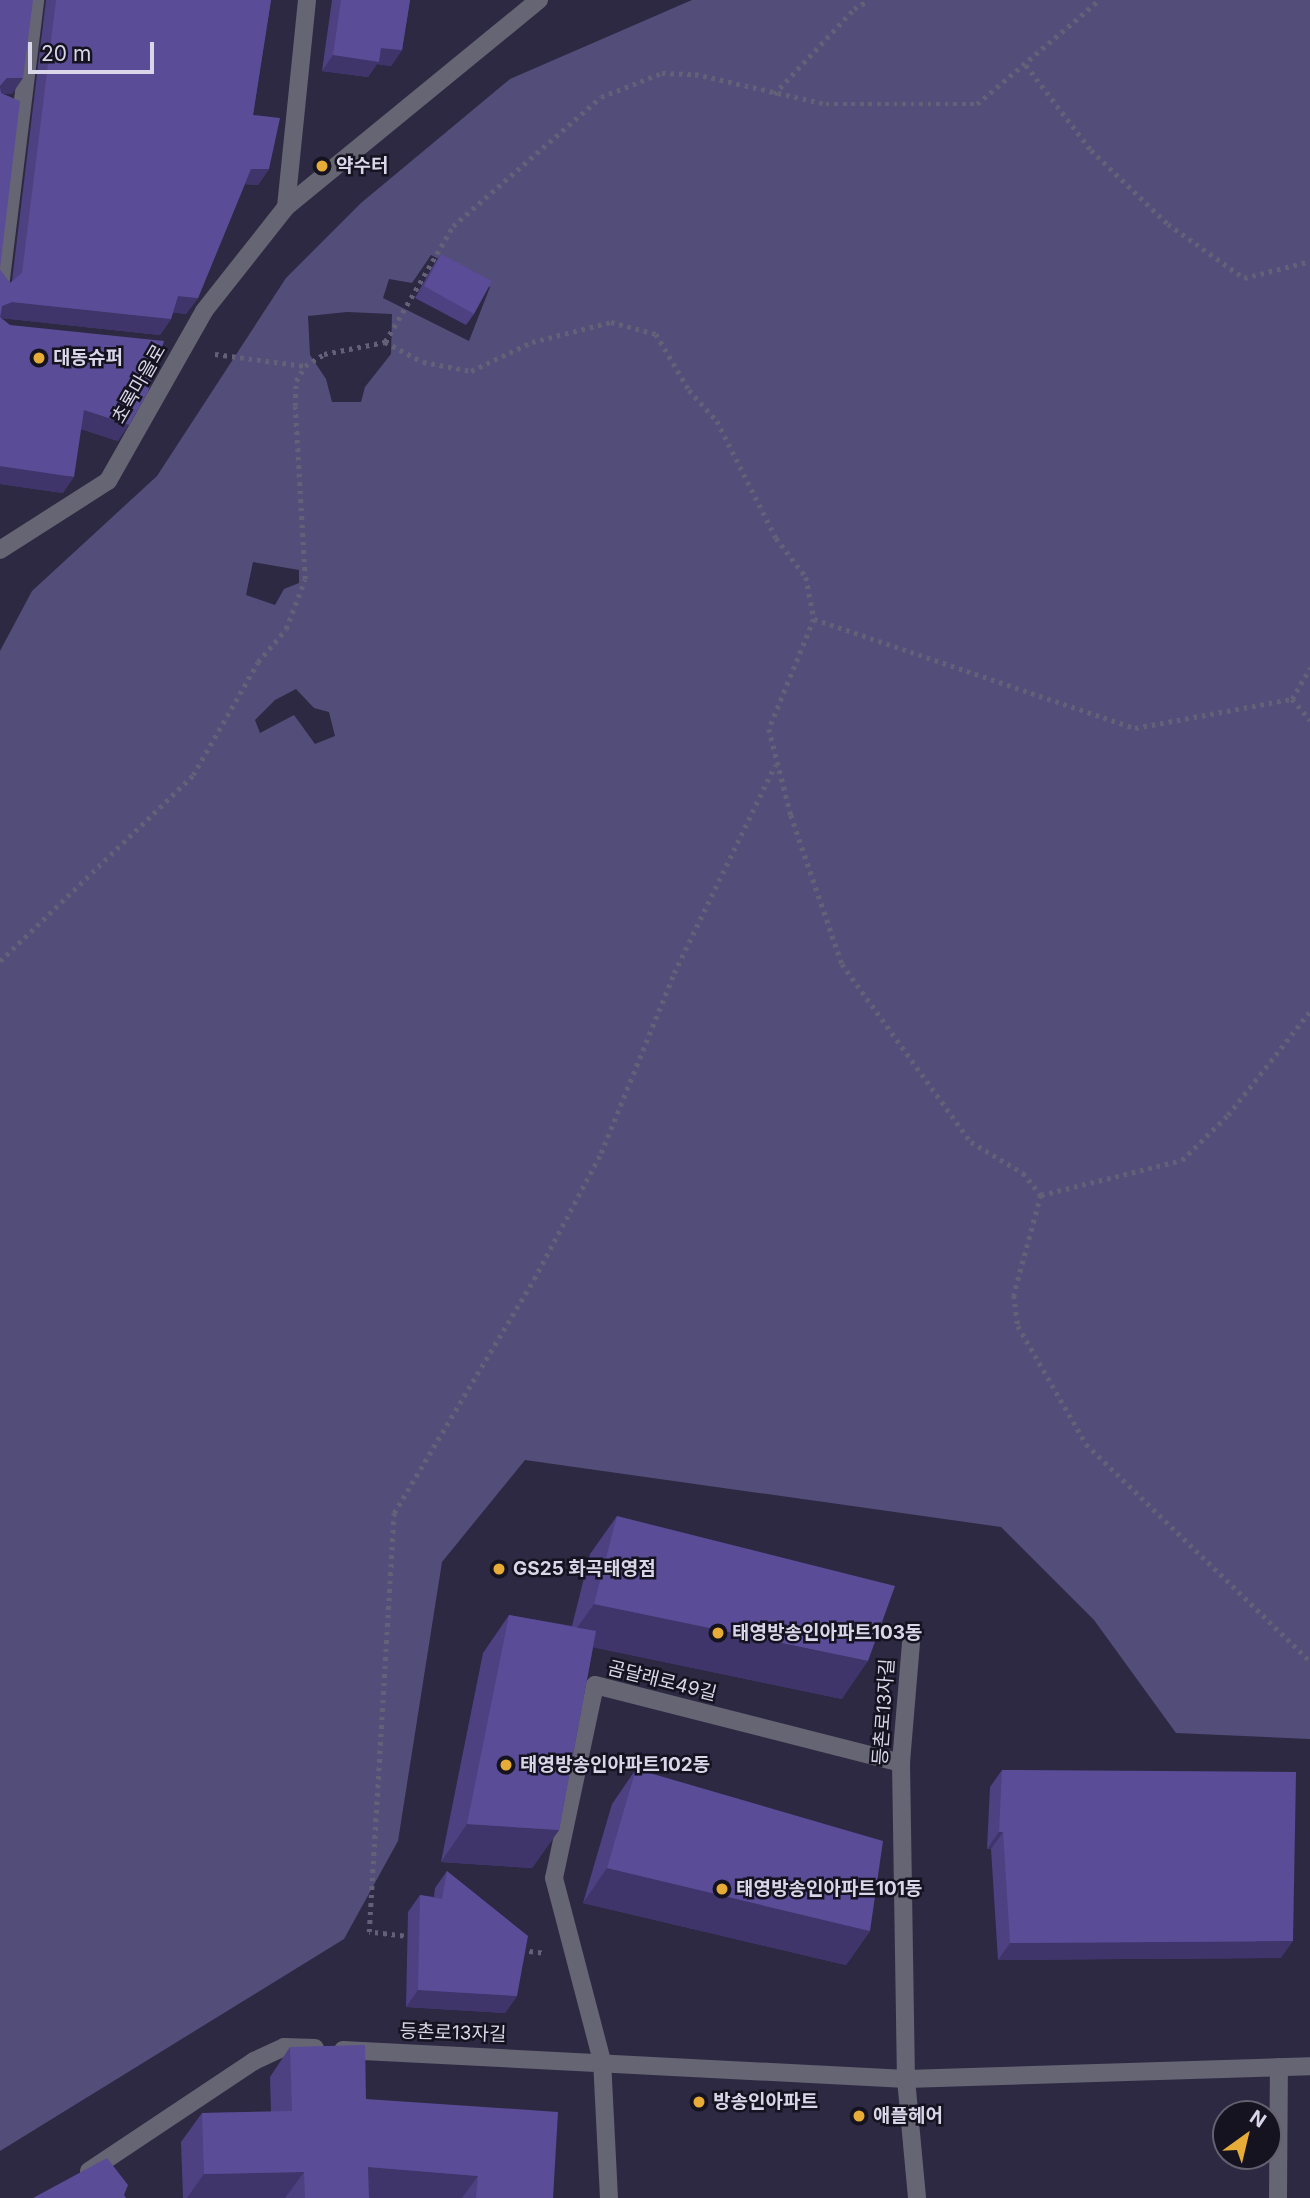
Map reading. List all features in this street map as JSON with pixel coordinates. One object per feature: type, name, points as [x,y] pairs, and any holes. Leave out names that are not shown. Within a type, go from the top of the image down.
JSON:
[{"type":"street","points":[[0,287],[19,106],[35,0]]},
{"type":"street","points":[[286,208],[307,0]]},
{"type":"street","name":"초록마을로","points":[[0,550],[108,481],[204,312],[286,208],[540,0]]},
{"type":"street","points":[[0,104],[19,106]]},
{"type":"street","points":[[157,346],[183,349]]},
{"type":"street","name":"등촌로13자길","points":[[911,1643],[901,1763],[906,2079],[917,2198]]},
{"type":"street","name":"곰달래로49길","points":[[609,2198],[602,2061],[554,1878],[595,1685],[901,1763]]},
{"type":"street","name":"등촌로13자길","points":[[107,2189],[81,2175],[254,2062],[284,2047],[602,2061],[906,2079],[1310,2066]]},
{"type":"street","points":[[1278,2198],[1279,2067]]},
{"type":"path","points":[[774,94],[854,9],[869,0]]},
{"type":"path","points":[[386,341],[453,226],[601,97],[662,73],[695,74],[826,104],[977,104],[1100,0]]},
{"type":"path","points":[[1026,65],[1091,150],[1168,224],[1244,278],[1310,261]]},
{"type":"path","points":[[0,961],[193,775],[258,662],[286,629],[305,579],[295,406],[296,381],[305,366],[324,354],[386,341],[423,362],[471,371],[532,342],[611,322],[656,334],[689,390],[717,421],[776,538],[806,577],[814,618],[769,729],[775,764],[842,964],[971,1142],[1023,1173],[1041,1195]]},
{"type":"path","points":[[183,349],[305,366]]},
{"type":"path","points":[[814,618],[1135,728],[1292,699],[1310,668]]},
{"type":"path","points":[[1292,699],[1310,720]]},
{"type":"path","points":[[421,1938],[369,1932],[394,1513],[534,1279],[601,1153],[674,973],[775,764]]},
{"type":"path","points":[[1041,1195],[1182,1160],[1228,1115],[1310,1011]]},
{"type":"path","points":[[1041,1195],[1014,1295],[1018,1326],[1038,1361],[1087,1444],[1310,1661]]},
{"type":"path","points":[[511,1949],[575,1957]]},
{"type":"shaded area","points":[[692,0],[1310,0],[1310,1739],[1176,1733],[1094,1620],[1001,1527],[525,1460],[442,1562],[398,1841],[344,1939],[0,2151],[0,651],[32,591],[157,476],[286,278],[361,203],[510,79]],"holes":[[[431,255],[490,287],[469,341],[383,298],[389,279],[412,283]],[[347,312],[392,314],[391,354],[365,387],[361,402],[332,402],[326,379],[310,355],[308,316]],[[253,562],[299,570],[299,583],[284,589],[275,605],[246,595]],[[296,689],[314,708],[329,712],[335,736],[315,744],[294,715],[260,733],[255,720],[275,700]]]},
{"type":"building","points":[[0,0],[33,0],[23,78],[7,78],[0,86]]},
{"type":"building","points":[[56,0],[271,0],[253,115],[280,118],[269,169],[251,169],[198,298],[178,296],[171,319],[12,302],[2,306],[0,317],[0,270],[10,283],[22,273]]},
{"type":"building","points":[[341,0],[410,0],[402,50],[381,48],[379,62],[333,55]]},
{"type":"building","points":[[0,87],[1,93],[20,101],[0,268]]},
{"type":"building","points":[[441,254],[492,281],[474,314],[424,286]]},
{"type":"building","points":[[0,317],[10,325],[164,341],[148,392],[129,425],[84,410],[74,477],[0,466]]},
{"type":"building","points":[[617,1516],[895,1586],[868,1661],[594,1604]]},
{"type":"building","name":"태영방송인아파트102동","points":[[509,1615],[596,1631],[559,1830],[467,1824]]},
{"type":"building","points":[[636,1769],[883,1841],[870,1931],[607,1868]]},
{"type":"building","points":[[1002,1770],[1296,1772],[1293,1941],[1010,1943],[1003,1832],[999,1832]]},
{"type":"building","points":[[447,1871],[528,1936],[517,1996],[418,1990],[420,1895],[442,1899]]},
{"type":"building","points":[[365,2045],[366,2099],[558,2112],[553,2198],[476,2198],[478,2176],[368,2167],[369,2198],[305,2198],[304,2172],[204,2174],[202,2113],[292,2111],[290,2047]]},
{"type":"building","points":[[107,2158],[128,2185],[124,2195],[126,2198],[33,2198]]},
{"type":"place","name":"약수터","points":[[322,166]]},
{"type":"place","name":"대동슈퍼","points":[[39,358]]},
{"type":"place","name":"GS25 화곡태영점","points":[[499,1569]]},
{"type":"place","name":"태영방송인아파트103동","points":[[718,1633]]},
{"type":"place","name":"태영방송인아파트102동","points":[[506,1765]]},
{"type":"place","name":"태영방송인아파트101동","points":[[722,1889]]},
{"type":"place","name":"방송인아파트","points":[[699,2102]]},
{"type":"place","name":"애플헤어","points":[[859,2116]]}]
